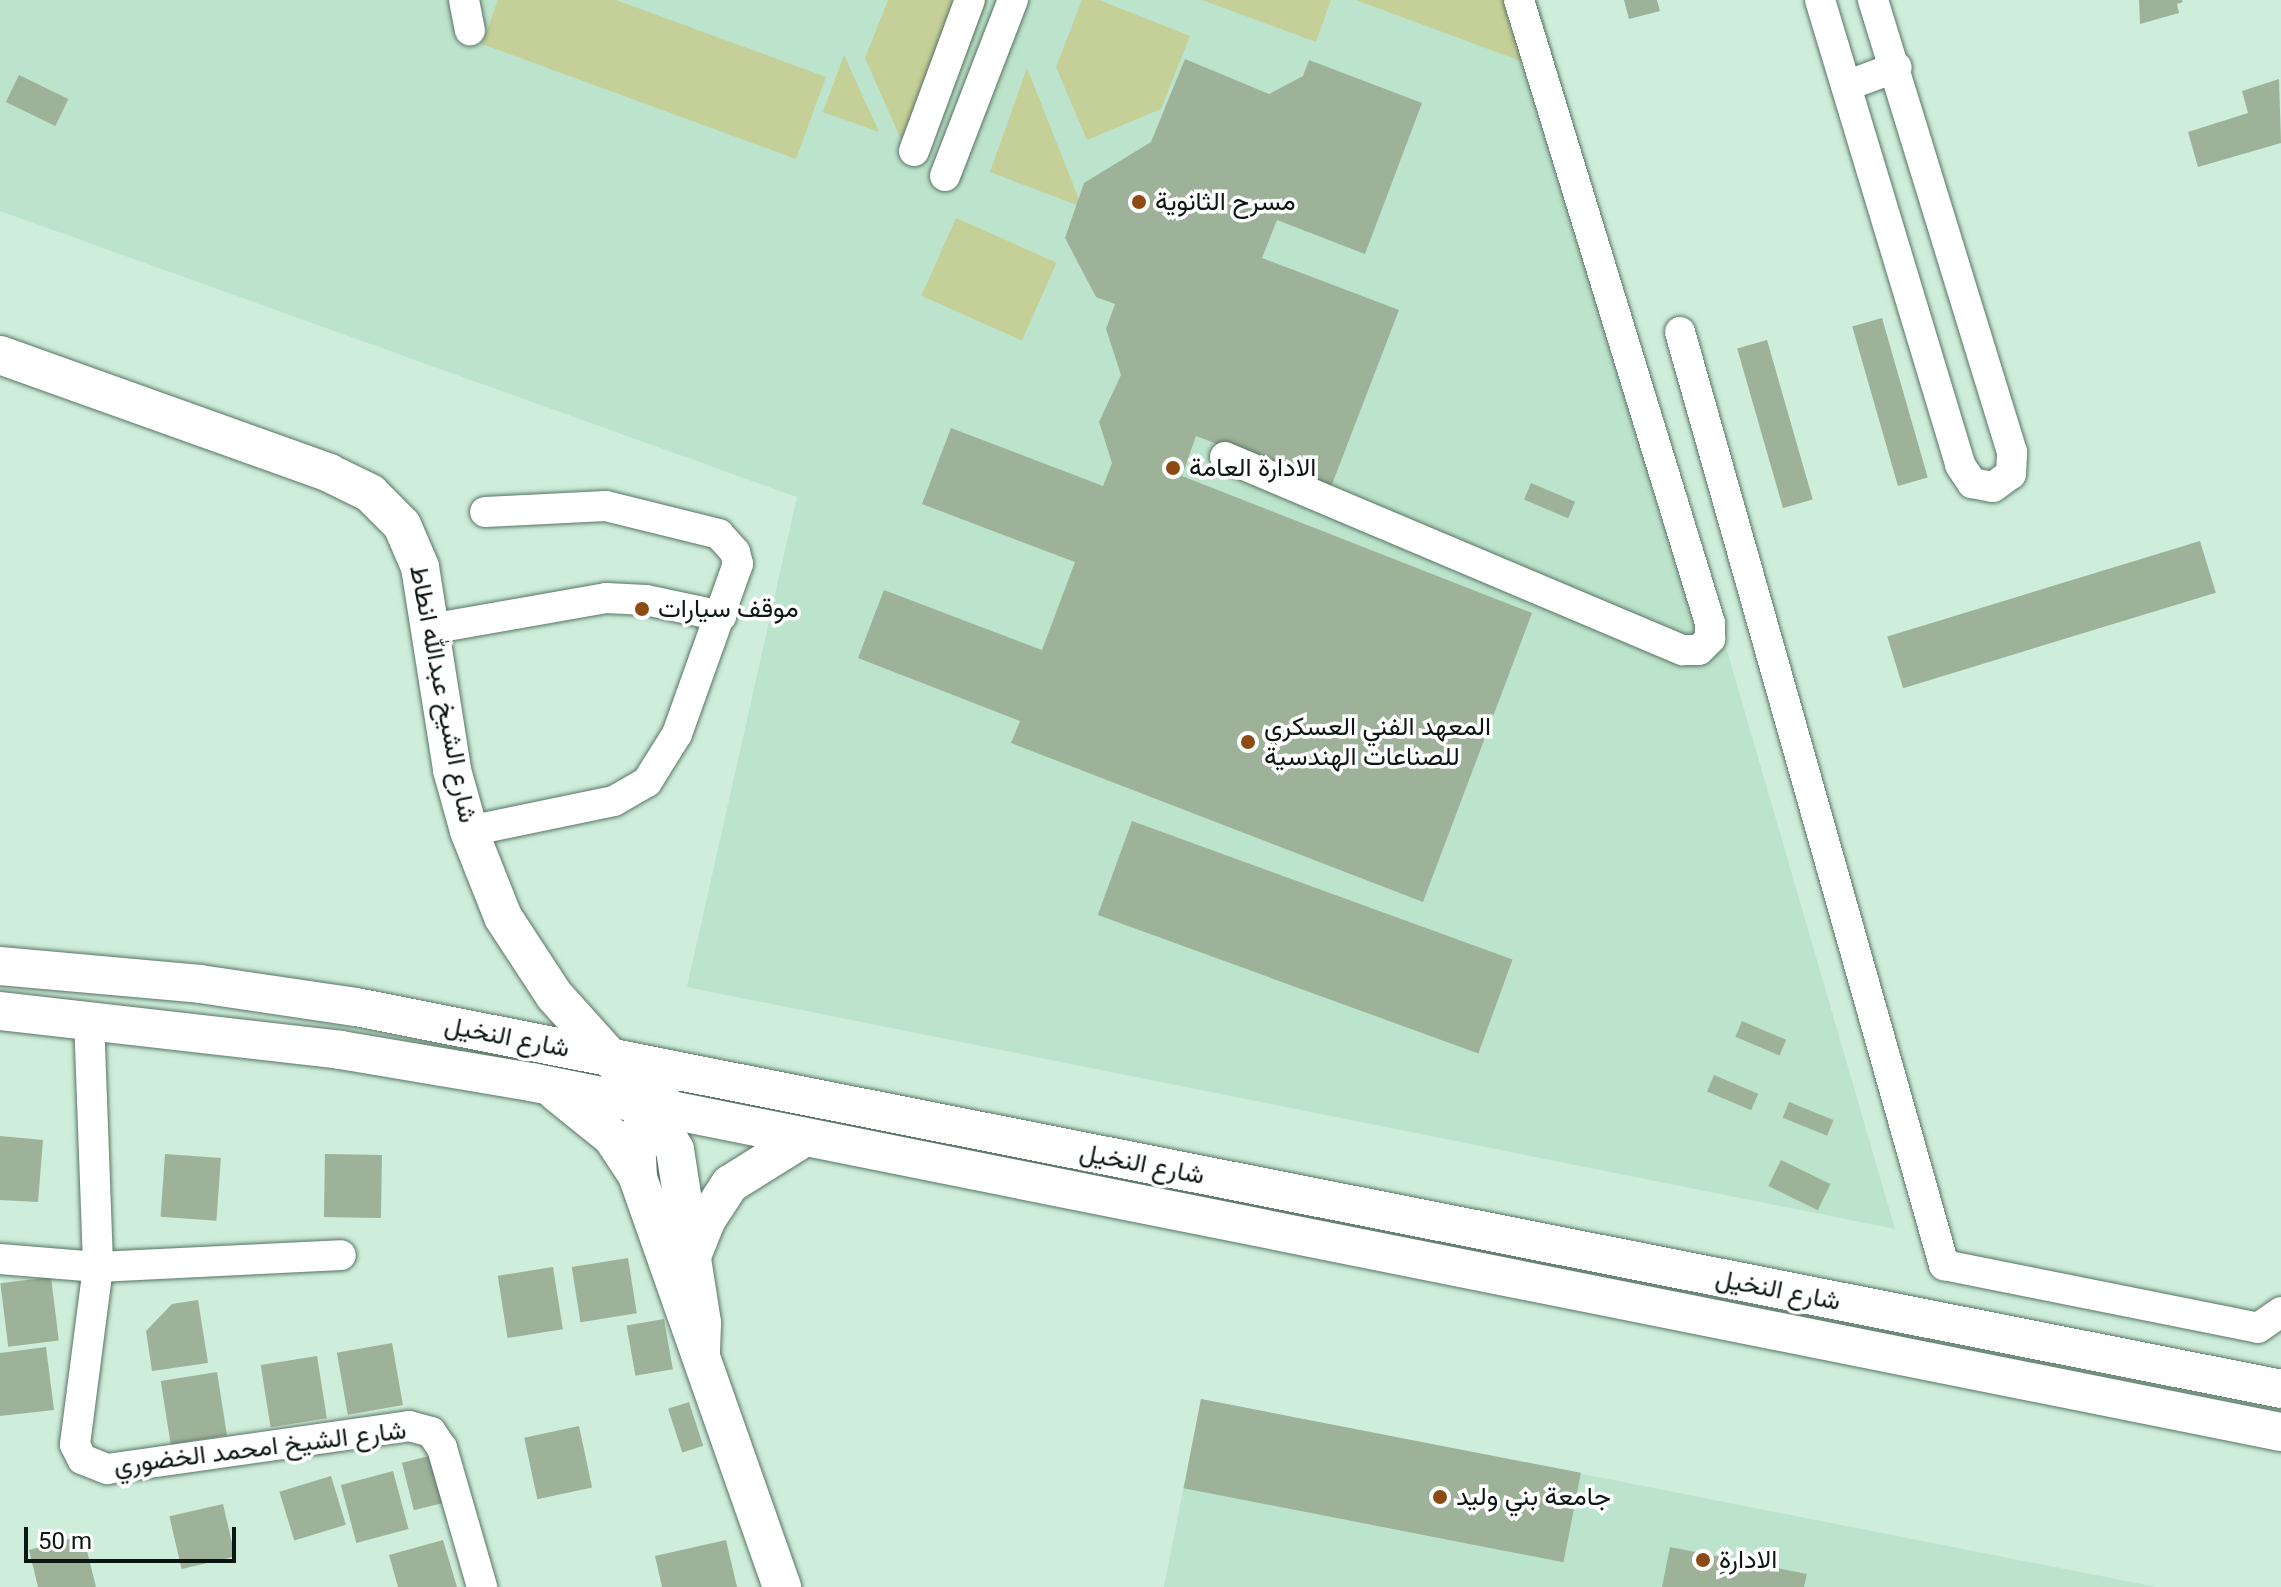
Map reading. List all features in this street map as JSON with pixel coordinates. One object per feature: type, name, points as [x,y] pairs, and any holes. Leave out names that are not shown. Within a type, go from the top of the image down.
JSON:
[{"type":"main road","name":"شارع الشيخ عبدالله انطاط","points":[[0,355],[329,473],[370,493],[387,507],[413,545],[430,629],[452,770],[469,831],[503,917],[527,957],[650,1105],[675,1150],[702,1323],[701,1350]]},
{"type":"main road","name":"شارع النخيل","points":[[0,966],[200,984],[356,1007],[2281,1389]]},
{"type":"main road","name":"شارع النخيل","points":[[0,1011],[89,1018],[531,1082],[802,1139],[2281,1432]]},
{"type":"main road","name":"شارع الشيخ عبدالله انطاط","points":[[680,1073],[650,1105],[636,1139],[638,1178],[671,1281],[701,1350],[782,1587]]},
{"type":"main road","points":[[531,1082],[595,1119],[638,1178]]},
{"type":"main road","points":[[690,1261],[707,1219],[730,1184],[802,1139]]},
{"type":"street","points":[[464,0],[470,30]]},
{"type":"street","points":[[914,151],[970,0]]},
{"type":"street","points":[[945,176],[1013,0]]},
{"type":"street","points":[[1225,457],[1683,650],[1699,650],[1710,639],[1710,623],[1519,0]]},
{"type":"street","points":[[1820,0],[1960,465],[1972,483],[1993,487],[2011,474],[2012,452],[1897,67],[1873,0]]},
{"type":"street","points":[[1846,86],[1897,67]]},
{"type":"street","points":[[1680,332],[1944,1265],[2258,1328],[2281,1312]]},
{"type":"street","points":[[469,831],[614,801],[647,782],[670,751],[738,564],[735,552],[719,534],[590,504],[485,512]]},
{"type":"street","points":[[430,629],[606,598],[646,600],[721,616]]},
{"type":"street","name":"شارع الشيخ امحمد الخضوري","points":[[89,1018],[98,1267],[75,1445],[82,1459],[107,1469],[409,1426],[431,1432],[442,1448],[482,1587]]},
{"type":"street","points":[[0,1259],[98,1267],[341,1255]]},
{"type":"shaded area","name":"المعهد الفني العسكري للصناعات الهندسية","points":[[0,0],[1538,0],[1895,1229],[687,987],[797,497],[0,211]]},
{"type":"shaded area","points":[[498,0],[616,0],[826,77],[796,159],[482,44]]},
{"type":"shaded area","points":[[888,0],[988,0],[929,149],[900,137],[865,58]]},
{"type":"shaded area","points":[[1082,0],[1099,0],[1190,36],[1161,109],[1087,140],[1056,67]]},
{"type":"shaded area","points":[[1202,0],[1331,0],[1316,42]]},
{"type":"shaded area","points":[[1356,0],[1518,0],[1534,66]]},
{"type":"shaded area","points":[[844,55],[879,132],[823,112]]},
{"type":"shaded area","points":[[1027,68],[1082,207],[990,172]]},
{"type":"shaded area","points":[[956,218],[1056,263],[1022,340],[921,296]]},
{"type":"shaded area","name":"جامعة بني وليد","points":[[1201,1399],[2156,1587],[1164,1587]]},
{"type":"building","points":[[1624,0],[1657,0],[1660,11],[1629,19]]},
{"type":"building","points":[[2139,0],[2183,2],[2177,4],[2179,13],[2140,24]]},
{"type":"building","points":[[1185,59],[1269,94],[1303,76],[1309,60],[1422,103],[1365,254],[1277,220],[1262,258],[1399,310],[1331,487],[1196,436],[1182,476],[1532,613],[1423,902],[1011,743],[1020,721],[858,658],[884,590],[1042,650],[1075,562],[922,504],[951,428],[1103,486],[1112,463],[1099,422],[1121,375],[1106,329],[1115,304],[1096,297],[1065,238],[1084,183],[1151,142]]},
{"type":"building","points":[[19,75],[68,99],[55,126],[6,102]]},
{"type":"building","points":[[2279,79],[2281,143],[2198,167],[2188,132],[2248,113],[2242,91]]},
{"type":"building","points":[[1882,318],[1928,478],[1898,486],[1852,327]]},
{"type":"building","points":[[1767,340],[1813,500],[1783,508],[1737,349]]},
{"type":"building","points":[[1531,483],[1575,502],[1568,518],[1524,500]]},
{"type":"building","points":[[2200,541],[2216,593],[1903,688],[1887,637]]},
{"type":"building","points":[[1132,821],[1513,960],[1478,1053],[1098,915]]},
{"type":"building","points":[[1742,1021],[1786,1040],[1780,1055],[1735,1037]]},
{"type":"building","points":[[1714,1075],[1758,1094],[1751,1110],[1707,1092]]},
{"type":"building","points":[[1789,1102],[1834,1120],[1827,1136],[1783,1118]]},
{"type":"building","points":[[0,1136],[43,1140],[38,1202],[0,1200]]},
{"type":"building","points":[[165,1154],[221,1158],[216,1221],[161,1217]]},
{"type":"building","points":[[325,1154],[382,1155],[381,1218],[324,1217]]},
{"type":"building","points":[[1781,1160],[1830,1184],[1818,1210],[1768,1186]]},
{"type":"building","points":[[628,1258],[637,1313],[580,1322],[572,1267]]},
{"type":"building","points":[[553,1267],[563,1329],[508,1338],[498,1276]]},
{"type":"building","points":[[51,1277],[59,1341],[8,1347],[0,1283]]},
{"type":"building","points":[[198,1300],[208,1363],[152,1371],[146,1331],[172,1304]]},
{"type":"building","points":[[664,1319],[673,1369],[635,1376],[627,1326]]},
{"type":"building","points":[[392,1343],[403,1405],[348,1415],[337,1353]]},
{"type":"building","points":[[46,1347],[54,1410],[0,1416],[0,1353]]},
{"type":"building","points":[[317,1356],[327,1418],[271,1427],[261,1365]]},
{"type":"building","points":[[217,1372],[227,1435],[171,1444],[161,1381]]},
{"type":"building","points":[[1201,1399],[1581,1473],[1564,1562],[1184,1488]]},
{"type":"building","points":[[689,1402],[703,1446],[682,1453],[668,1409]]},
{"type":"building","points":[[579,1426],[592,1488],[537,1499],[524,1438]]},
{"type":"building","points":[[433,1455],[445,1503],[414,1510],[402,1463]]},
{"type":"building","points":[[393,1471],[409,1529],[356,1543],[341,1485]]},
{"type":"building","points":[[331,1476],[346,1525],[294,1541],[279,1492]]},
{"type":"building","points":[[223,1504],[235,1557],[182,1569],[169,1516]]},
{"type":"building","points":[[83,1535],[96,1587],[38,1587],[29,1550]]},
{"type":"building","points":[[443,1540],[457,1587],[398,1587],[389,1555]]},
{"type":"building","points":[[726,1540],[737,1587],[662,1587],[655,1556]]},
{"type":"building","name":"ِالادارة","points":[[1670,1547],[1807,1574],[1804,1587],[1662,1587]]},
{"type":"place","name":"مسرح الثانوية","points":[[1139,202]]},
{"type":"place","name":"الادارة العامة","points":[[1173,468]]},
{"type":"place","name":"موقف سيارات","points":[[642,609]]},
{"type":"place","name":"المعهد الفني العسكري للصناعات الهندسية","points":[[1248,742]]},
{"type":"place","name":"جامعة بني وليد","points":[[1440,1497]]},
{"type":"place","name":"ِالادارة","points":[[1703,1560]]}]
